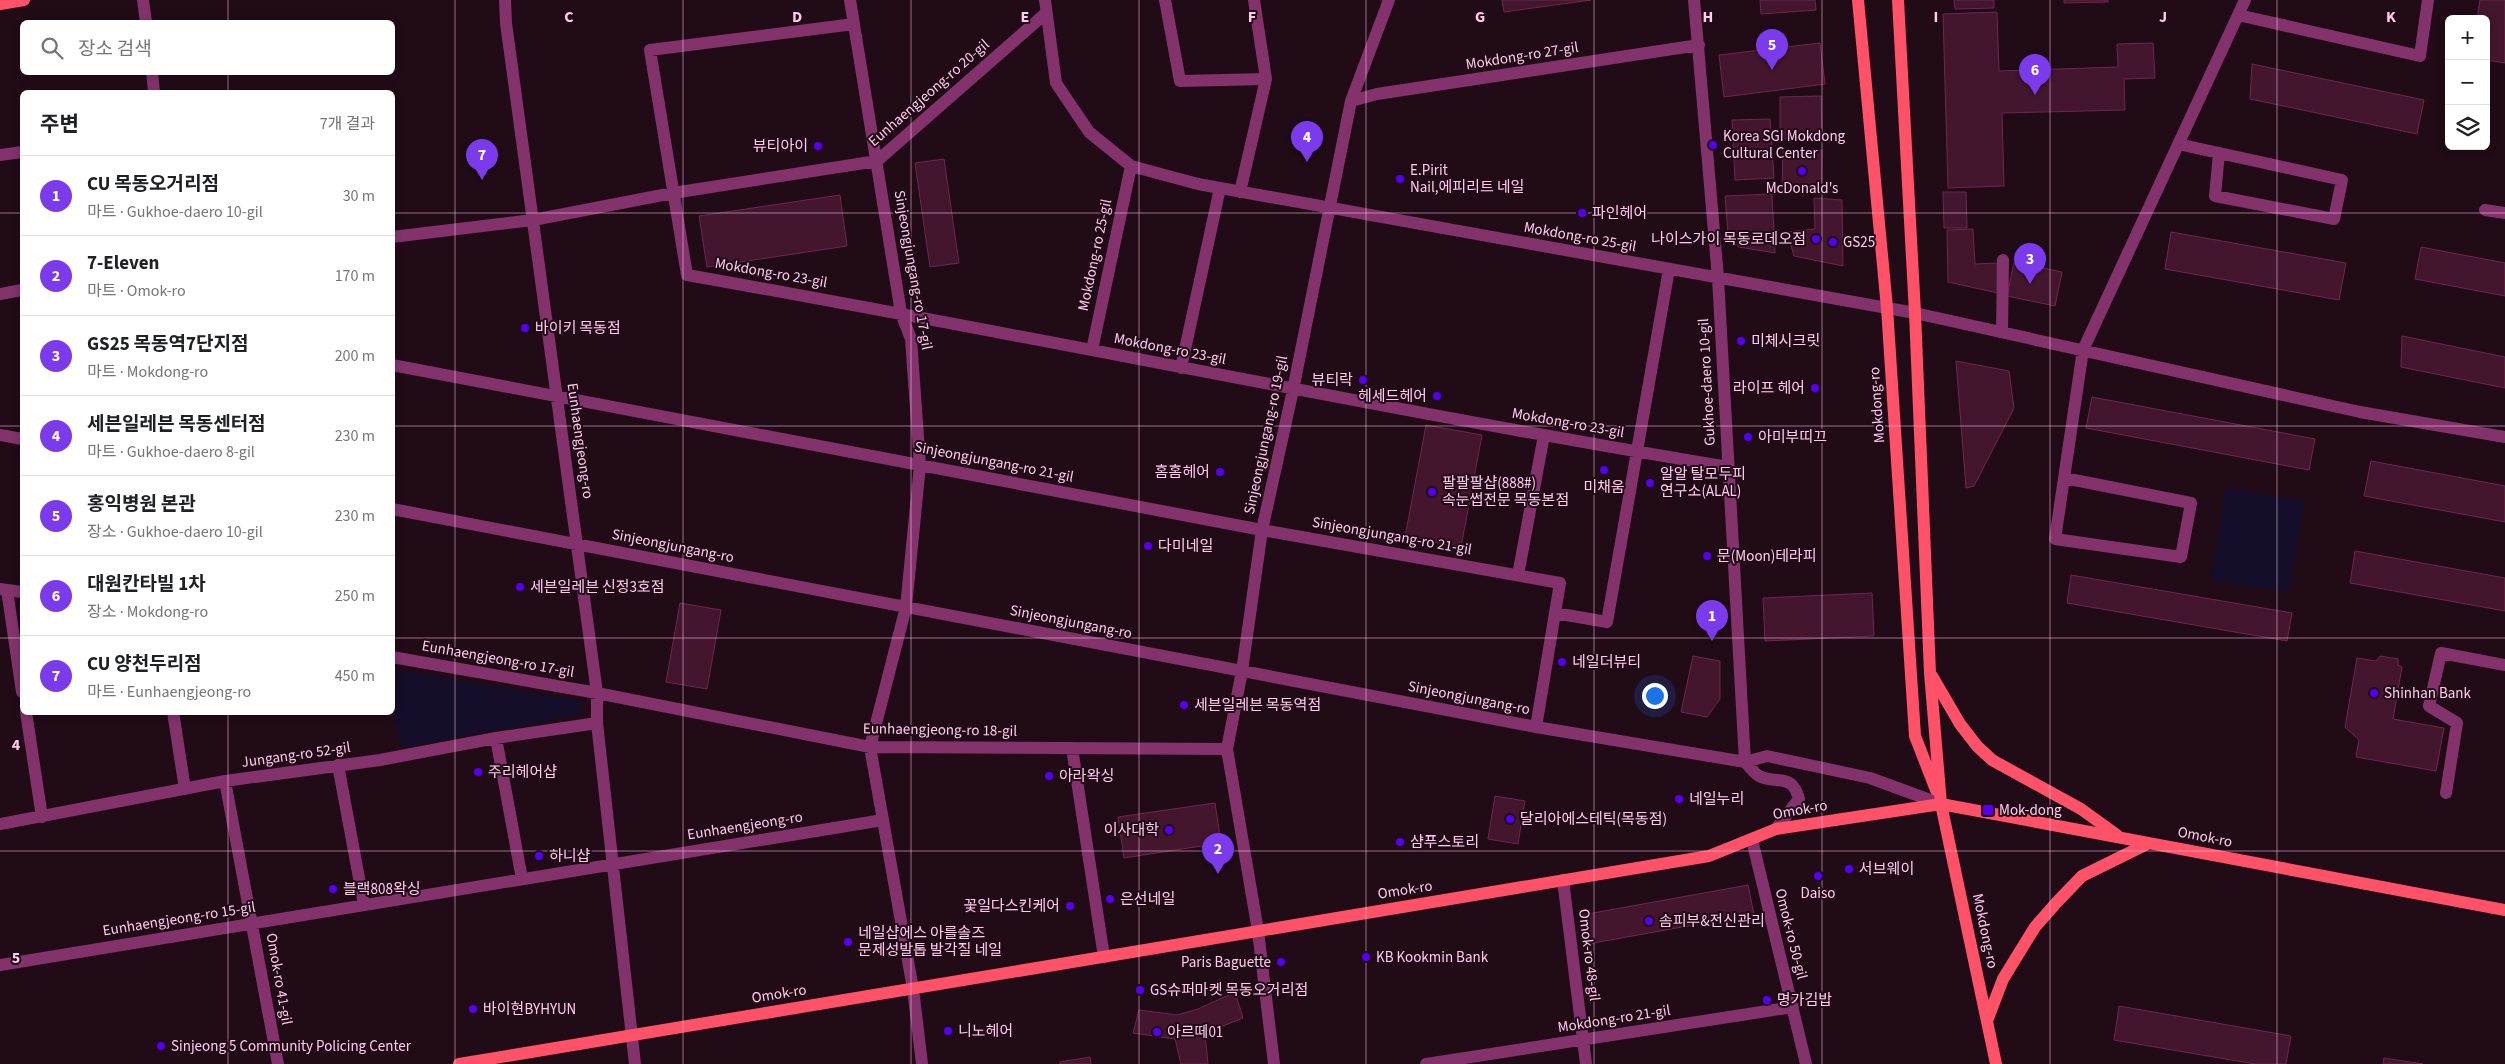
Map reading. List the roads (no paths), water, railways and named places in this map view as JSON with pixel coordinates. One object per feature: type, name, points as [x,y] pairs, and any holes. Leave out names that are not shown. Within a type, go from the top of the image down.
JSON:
[{"type":"main road","points":[[0,4],[24,0]]},
{"type":"main road","name":"Mokdong-ro","points":[[1858,0],[1887,308],[1915,736],[1941,804]]},
{"type":"main road","name":"Mokdong-ro","points":[[1898,0],[1915,313],[1930,674],[1941,804],[1996,1064]]},
{"type":"main road","points":[[1930,674],[1960,724],[1976,746],[1992,760],[2081,809],[2121,838]]},
{"type":"main road","name":"Omok-ro","points":[[459,1064],[1709,856],[1776,829],[1941,804],[2505,910]]},
{"type":"main road","points":[[1987,1020],[2003,979],[2036,927],[2057,902],[2082,876],[2149,843]]},
{"type":"street","points":[[144,0],[146,20]]},
{"type":"street","name":"Eunhaengjeong-ro","points":[[497,0],[506,23]]},
{"type":"street","name":"Eunhaengjeong-ro","points":[[505,0],[506,23],[597,693],[598,723],[635,1064]]},
{"type":"street","name":"Sinjeongjungang-ro 17-gil","points":[[850,0],[901,313],[911,339],[920,465],[906,607],[870,747]]},
{"type":"street","points":[[1165,0],[1180,81],[1266,79]]},
{"type":"street","points":[[1240,192],[1266,79],[1254,0]]},
{"type":"street","name":"Sinjeongjungang-ro 19-gil","points":[[1227,749],[1242,671],[1262,530],[1293,390],[1351,101],[1389,0]]},
{"type":"street","name":"Gukhoe-daero 10-gil","points":[[1694,0],[1718,278],[1745,762]]},
{"type":"street","points":[[2064,478],[2190,503],[2181,557],[2055,539],[2064,478],[2083,350],[2245,0]]},
{"type":"street","points":[[2238,15],[2420,56],[2428,0]]},
{"type":"street","name":"Mokdong-ro 25-gil","points":[[1045,6],[1056,83],[1089,132],[1131,166],[1240,192],[1915,313],[2360,412],[2505,437]]},
{"type":"street","name":"Eunhaengjeong-ro 20-gil","points":[[395,237],[533,220],[673,194],[877,160],[1045,6]]},
{"type":"street","points":[[673,194],[650,50],[854,24]]},
{"type":"street","name":"Mokdong-ro 27-gil","points":[[1351,101],[1377,94],[1699,46]]},
{"type":"street","points":[[152,75],[154,90]]},
{"type":"street","points":[[2178,144],[2220,153],[2342,180],[2334,218],[2215,196],[2220,153]]},
{"type":"street","points":[[0,155],[20,152]]},
{"type":"street","name":"Mokdong-ro 25-gil","points":[[1092,350],[1131,166]]},
{"type":"street","points":[[1181,368],[1220,188]]},
{"type":"street","name":"Mokdong-ro 23-gil","points":[[673,194],[687,275],[901,313],[1293,390],[1728,467]]},
{"type":"street","points":[[2485,210],[2505,213]]},
{"type":"street","points":[[2002,332],[2003,260]]},
{"type":"street","points":[[1554,613],[1607,622],[1669,269]]},
{"type":"street","points":[[0,294],[20,290]]},
{"type":"street","name":"Sinjeongjungang-ro 21-gil","points":[[395,366],[1262,530],[1560,582],[1536,727]]},
{"type":"street","points":[[0,435],[20,439]]},
{"type":"street","points":[[1518,575],[1544,435]]},
{"type":"street","name":"Sinjeongjungang-ro","points":[[395,511],[1536,727],[1745,762],[1767,756],[1870,778],[1941,804]]},
{"type":"street","points":[[20,592],[3,589],[20,681]]},
{"type":"street","points":[[2446,793],[2457,723],[2429,706],[2441,653],[2505,665]]},
{"type":"street","name":"Eunhaengjeong-ro 17-gil","points":[[395,658],[597,693]]},
{"type":"street","name":"Eunhaengjeong-ro 18-gil","points":[[597,693],[870,747],[1227,749]]},
{"type":"street","points":[[26,715],[42,817]]},
{"type":"street","points":[[173,715],[185,789]]},
{"type":"street","name":"Jungang-ro 52-gil","points":[[0,824],[225,781],[338,765],[598,723]]},
{"type":"street","points":[[496,738],[522,879]]},
{"type":"street","points":[[870,747],[913,988],[922,1064]]},
{"type":"street","points":[[1072,748],[1104,956]]},
{"type":"street","points":[[1227,749],[1258,931],[1274,1064]]},
{"type":"street","name":"Sinjeongjungang-ro","points":[[1745,762],[1759,776],[1790,782],[1797,788],[1800,799],[1776,829]]},
{"type":"street","points":[[338,765],[364,905]]},
{"type":"street","name":"Omok-ro 41-gil","points":[[225,781],[278,1064]]},
{"type":"street","name":"Eunhaengjeong-ro","points":[[613,864],[883,820]]},
{"type":"street","name":"Omok-ro 50-gil","points":[[1752,840],[1806,1064]]},
{"type":"street","name":"Eunhaengjeong-ro 15-gil","points":[[0,965],[613,864]]},
{"type":"street","name":"Omok-ro 48-gil","points":[[1563,880],[1586,1064]]},
{"type":"street","name":"Mokdong-ro 21-gil","points":[[1426,1064],[1793,1007]]},
{"type":"place","name":"홍익병원 본관","points":[[1772,70]]},
{"type":"place","name":"대원칸타빌 1차","points":[[2035,95]]},
{"type":"place","name":"Korea SGI Mokdong Cultural Center","points":[[1713,145]]},
{"type":"place","name":"뷰티아이","points":[[818,146]]},
{"type":"place","name":"세븐일레븐 목동센터점","points":[[1307,162]]},
{"type":"place","name":"McDonald's","points":[[1802,171]]},
{"type":"place","name":"E.Pirit Nail,에피리트 네일","points":[[1400,179]]},
{"type":"place","name":"CU 양천두리점","points":[[482,180]]},
{"type":"place","name":"파인헤어","points":[[1582,213]]},
{"type":"place","name":"나이스가이 목동로데오점","points":[[1816,239]]},
{"type":"place","name":"GS25","points":[[1833,242]]},
{"type":"place","name":"GS25 목동역7단지점","points":[[2030,284]]},
{"type":"place","name":"바이키 목동점","points":[[525,328]]},
{"type":"place","name":"미체시크릿","points":[[1741,341]]},
{"type":"place","name":"뷰티락","points":[[1363,380]]},
{"type":"place","name":"라이프 헤어","points":[[1815,388]]},
{"type":"place","name":"헤세드헤어","points":[[1437,396]]},
{"type":"place","name":"아미부띠끄","points":[[1748,437]]},
{"type":"place","name":"미채움","points":[[1604,470]]},
{"type":"place","name":"홈홈헤어","points":[[1220,472]]},
{"type":"place","name":"알알 탈모두피 연구소(ALAL)","points":[[1650,483]]},
{"type":"place","name":"팔팔팔샵(888#) 속눈썹전문 목동본점","points":[[1432,492]]},
{"type":"place","name":"다미네일","points":[[1148,546]]},
{"type":"place","name":"문(Moon)테라피","points":[[1707,556]]},
{"type":"place","name":"세븐일레븐 신정3호점","points":[[520,587]]},
{"type":"place","name":"CU 목동오거리점","points":[[1712,641]]},
{"type":"place","name":"네일더뷰티","points":[[1562,662]]},
{"type":"place","name":"Shinhan Bank","points":[[2374,693]]},
{"type":"place","name":"세븐일레븐 목동역점","points":[[1184,705]]},
{"type":"place","name":"주리헤어샵","points":[[478,772]]},
{"type":"place","name":"아라왁싱","points":[[1049,776]]},
{"type":"place","name":"네일누리","points":[[1679,799]]},
{"type":"place","name":"Mok-dong","points":[[1988,810]]},
{"type":"place","name":"달리아에스테틱(목동점)","points":[[1510,819]]},
{"type":"place","name":"이사대학","points":[[1169,830]]},
{"type":"place","name":"샴푸스토리","points":[[1400,842]]},
{"type":"place","name":"하니샵","points":[[539,856]]},
{"type":"place","name":"서브웨이","points":[[1849,869]]},
{"type":"place","name":"7-Eleven","points":[[1218,874]]},
{"type":"place","name":"Daiso","points":[[1818,876]]},
{"type":"place","name":"블랙808왁싱","points":[[333,889]]},
{"type":"place","name":"은선네일","points":[[1110,899]]},
{"type":"place","name":"꽃일다스킨케어","points":[[1070,906]]},
{"type":"place","name":"솜피부&전신관리","points":[[1649,921]]},
{"type":"place","name":"네일샵에스 아를솔즈 문제성발톱 발각질 네일","points":[[848,942]]},
{"type":"place","name":"KB Kookmin Bank","points":[[1366,957]]},
{"type":"place","name":"Paris Baguette","points":[[1281,962]]},
{"type":"place","name":"GS슈퍼마켓 목동오거리점","points":[[1140,990]]},
{"type":"place","name":"명가김밥","points":[[1767,1000]]},
{"type":"place","name":"바이현BYHYUN","points":[[473,1009]]},
{"type":"place","name":"니노헤어","points":[[948,1031]]},
{"type":"place","name":"아르떼01","points":[[1157,1032]]},
{"type":"place","name":"Sinjeong 5 Community Policing Center","points":[[161,1046]]}]
